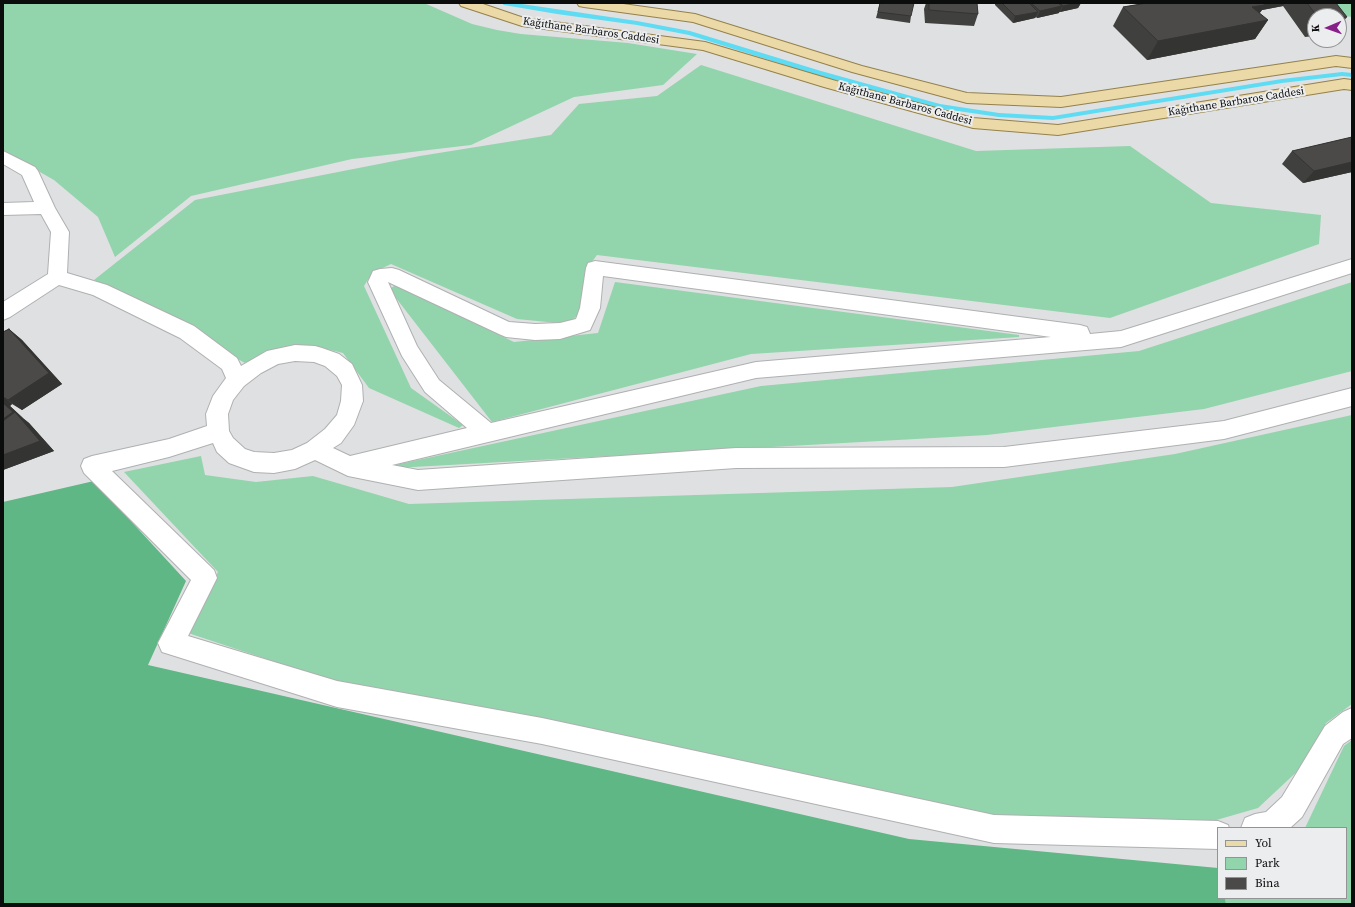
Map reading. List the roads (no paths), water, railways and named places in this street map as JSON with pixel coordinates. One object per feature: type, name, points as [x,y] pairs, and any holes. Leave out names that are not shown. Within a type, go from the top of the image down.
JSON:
[{"type":"main road","name":"Kağıthane Barbaros Caddesi","points":[[466,3],[522,22],[608,32],[704,46],[830,84],[973,123],[1058,130],[1336,85],[1352,85]]},
{"type":"main road","name":"Kağıthane Barbaros Caddesi","points":[[584,3],[694,18],[857,69],[967,98],[1061,102],[1336,61],[1352,63]]},
{"type":"street","points":[[3,157],[29,171],[46,208],[60,232],[57,277]]},
{"type":"street","points":[[3,209],[46,208]]},
{"type":"street","points":[[348,466],[756,370],[1121,339],[1352,266]]},
{"type":"street","points":[[488,433],[432,386],[409,350],[378,282],[380,276],[392,275],[506,329],[536,332],[560,331],[583,325],[590,308],[595,268],[1121,339]]},
{"type":"street","points":[[3,312],[57,277],[100,290],[187,332],[230,364],[237,380]]},
{"type":"street","points":[[295,353],[315,354],[332,360],[345,370],[352,384],[352,401],[346,419],[333,436],[315,450],[288,460],[274,463],[254,462],[237,456],[225,445],[218,432],[217,414],[224,396],[237,380],[261,364],[274,358],[295,353]]},
{"type":"street","points":[[315,450],[348,466],[418,480],[736,458],[1004,457],[1224,430],[1352,397]]},
{"type":"street","points":[[218,432],[169,448],[92,466],[205,578],[171,644],[337,694],[542,731],[994,829],[1217,835]]},
{"type":"street","points":[[1260,827],[1273,824],[1292,807],[1334,735],[1352,721]]},
{"type":"waterway","points":[[504,3],[637,23],[690,33],[819,73],[940,106],[999,115],[1053,118],[1282,81],[1342,74],[1352,75]]}]
